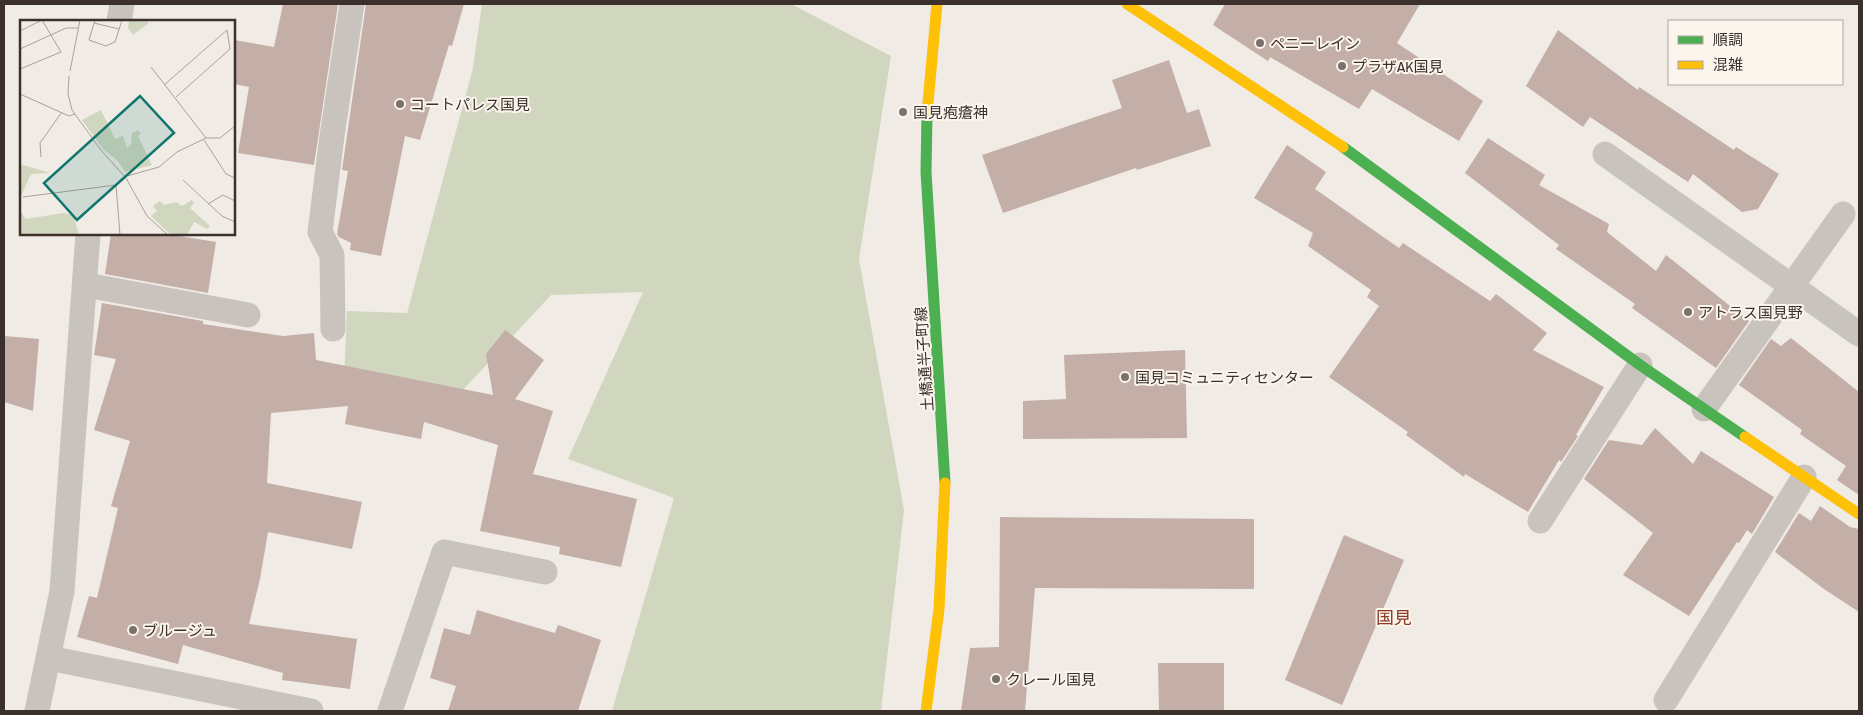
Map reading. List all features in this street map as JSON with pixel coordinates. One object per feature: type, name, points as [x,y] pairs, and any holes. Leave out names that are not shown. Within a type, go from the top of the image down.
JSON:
[{"type":"street","name":"土橋通半子町線","points":[[926,711],[939,609],[946,473],[926,172],[927,98],[937,4]]},
{"type":"street","points":[[1127,4],[1374,168],[1640,365],[1859,514]]},
{"type":"lane","points":[[119,20],[122,4]]},
{"type":"lane","points":[[333,329],[332,255],[320,232],[352,4]]},
{"type":"lane","points":[[1605,154],[1859,334]]},
{"type":"lane","points":[[1704,408],[1843,214]]},
{"type":"lane","points":[[37,711],[62,591],[86,285],[88,235]]},
{"type":"lane","points":[[86,285],[248,315]]},
{"type":"lane","points":[[1540,521],[1640,365]]},
{"type":"lane","points":[[1666,700],[1804,477]]},
{"type":"lane","points":[[390,711],[444,552],[545,572]]},
{"type":"lane","points":[[49,658],[269,708],[311,711]]},
{"type":"green space","points":[[482,4],[791,4],[891,56],[859,259],[904,510],[881,711],[612,711],[674,498],[568,459],[643,292],[551,295],[448,406],[344,379],[347,311],[407,313],[473,68]]},
{"type":"building","points":[[283,4],[338,4],[314,165],[238,153],[249,87],[235,84],[235,40],[274,47]]},
{"type":"building","points":[[366,4],[464,4],[452,46],[449,45],[420,140],[405,136],[381,256],[350,250],[351,243],[337,234],[348,171],[342,170]]},
{"type":"building","points":[[1225,4],[1420,4],[1397,43],[1483,101],[1459,141],[1372,89],[1359,109],[1270,57],[1268,61],[1213,25]]},
{"type":"building","points":[[1558,30],[1638,90],[1639,87],[1734,150],[1736,147],[1779,174],[1758,209],[1742,212],[1693,174],[1688,182],[1590,117],[1583,127],[1526,86]]},
{"type":"building","points":[[1169,60],[1187,113],[1199,109],[1211,146],[1137,170],[1136,168],[1003,213],[982,155],[1122,108],[1112,80]]},
{"type":"building","points":[[1488,138],[1545,175],[1539,185],[1609,224],[1607,232],[1656,271],[1666,255],[1749,321],[1716,368],[1632,308],[1635,304],[1556,249],[1559,245],[1465,173]]},
{"type":"building","points":[[1287,145],[1326,172],[1315,189],[1399,248],[1403,243],[1490,301],[1496,294],[1547,333],[1533,350],[1604,387],[1576,435],[1578,436],[1561,462],[1559,460],[1528,512],[1465,474],[1464,477],[1406,435],[1408,432],[1329,377],[1379,306],[1367,297],[1371,290],[1308,246],[1313,233],[1254,198]]},
{"type":"building","points":[[111,235],[173,235],[216,242],[208,293],[105,274]]},
{"type":"building","points":[[102,303],[203,321],[203,324],[283,336],[314,333],[316,360],[493,395],[486,354],[505,330],[544,360],[515,399],[553,411],[533,474],[637,499],[621,567],[559,554],[560,547],[480,531],[498,445],[424,422],[421,439],[345,424],[348,406],[271,413],[267,483],[362,502],[352,549],[268,532],[260,579],[249,624],[357,639],[350,689],[282,680],[283,673],[183,645],[178,664],[77,637],[89,596],[97,598],[118,508],[111,506],[130,441],[94,430],[116,359],[94,355]]},
{"type":"building","points":[[4,336],[39,339],[33,411],[4,402]]},
{"type":"building","points":[[1791,338],[1859,392],[1859,495],[1837,480],[1846,466],[1800,434],[1802,430],[1739,385],[1771,339],[1781,346]]},
{"type":"building","name":"国見コミュニティセンター","points":[[1185,350],[1187,438],[1023,439],[1023,401],[1066,399],[1064,355]]},
{"type":"building","points":[[1655,428],[1693,464],[1701,451],[1774,497],[1752,534],[1747,530],[1739,543],[1737,542],[1689,616],[1623,575],[1653,533],[1584,479],[1609,440],[1642,445]]},
{"type":"building","points":[[1820,506],[1850,527],[1859,529],[1859,612],[1824,589],[1775,552],[1799,513],[1811,521]]},
{"type":"building","points":[[1000,517],[1254,519],[1254,589],[1035,588],[1025,711],[961,711],[970,648],[999,647]]},
{"type":"building","points":[[1344,535],[1404,560],[1342,705],[1285,680]]},
{"type":"building","points":[[477,610],[555,633],[558,625],[601,640],[578,711],[448,711],[456,686],[430,678],[444,628],[470,635]]},
{"type":"building","points":[[1158,663],[1224,663],[1224,711],[1159,711]]},
{"type":"traffic: fast","points":[[927,114],[926,172],[945,483]]},
{"type":"traffic: fast","points":[[1343,147],[1640,365],[1745,437]]},
{"type":"traffic: slow","points":[[927,114],[937,4]]},
{"type":"traffic: slow","points":[[1127,4],[1343,147]]},
{"type":"traffic: slow","points":[[1745,437],[1859,514]]},
{"type":"traffic: slow","points":[[926,711],[939,609],[945,483]]},
{"type":"place","name":"ペニーレイン","points":[[1260,43]]},
{"type":"place","name":"プラザAK国見","points":[[1342,66]]},
{"type":"place","name":"コートパレス国見","points":[[400,104]]},
{"type":"place","name":"国見疱瘡神","points":[[903,112]]},
{"type":"place","name":"アトラス国見野","points":[[1688,312]]},
{"type":"place","name":"国見コミュニティセンター","points":[[1125,377]]},
{"type":"place","name":"ブルージュ","points":[[133,630]]},
{"type":"place","name":"クレール国見","points":[[996,679]]},
{"type":"district","name":"国見","points":[[1394,617]]}]
